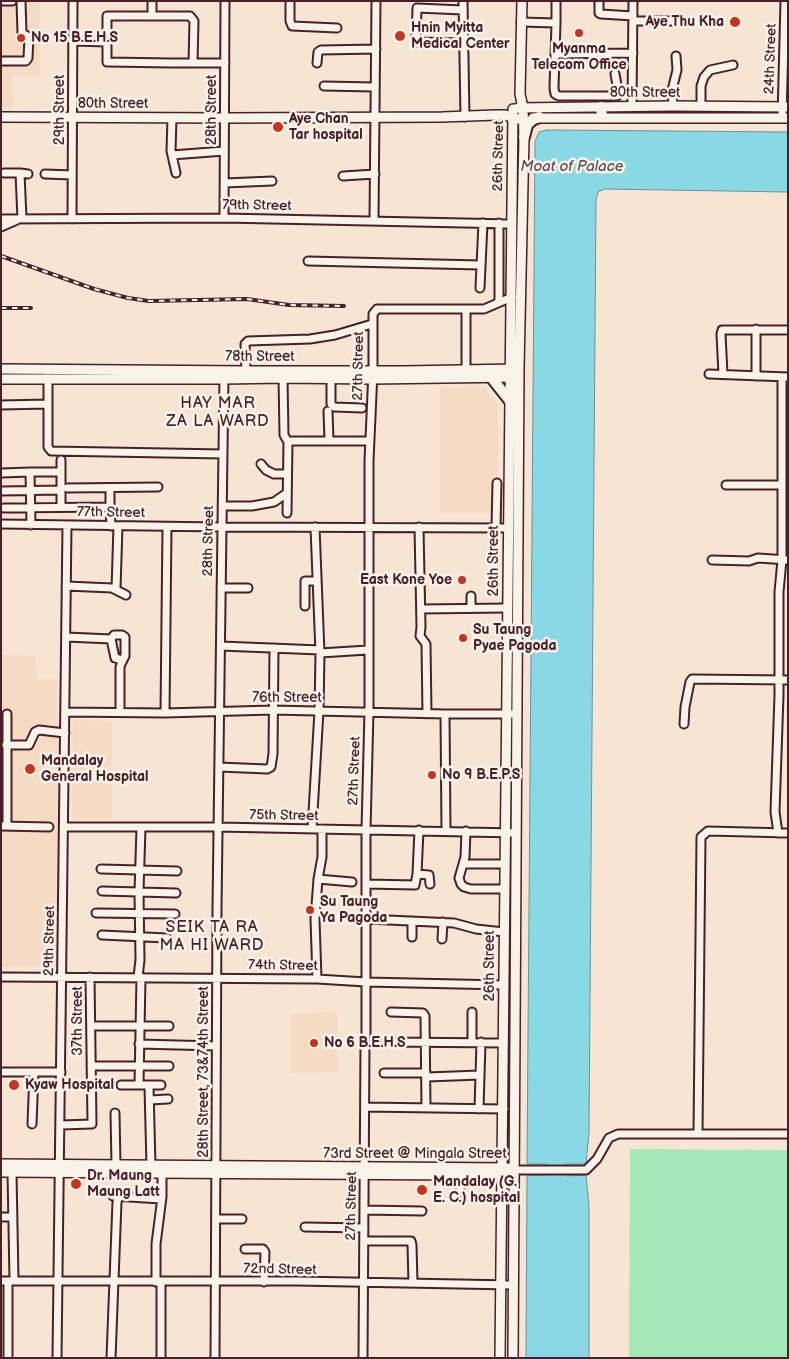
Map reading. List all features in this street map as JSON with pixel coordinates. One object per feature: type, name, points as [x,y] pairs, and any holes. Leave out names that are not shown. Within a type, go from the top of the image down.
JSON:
[{"type":"highway","points":[[524,138],[527,125],[539,117]]},
{"type":"highway","points":[[491,377],[510,400]]},
{"type":"main road","points":[[521,98],[522,1]]},
{"type":"main road","name":"26th Street","points":[[500,1358],[504,1109],[504,889],[505,832],[512,714],[515,373],[524,138],[524,108],[521,98]]},
{"type":"main road","name":"26th Street","points":[[513,1358],[513,1285],[519,1170],[516,833],[507,608],[510,400],[515,373],[509,117],[521,98]]},
{"type":"main road","name":"80th Street","points":[[1,117],[509,117],[524,119],[601,112],[632,106],[785,107]]},
{"type":"main road","name":"80th Street","points":[[513,108],[785,118]]},
{"type":"main road","name":"78th Street","points":[[3,368],[283,378],[331,378],[466,370],[515,373]]},
{"type":"main road","name":"78th Street","points":[[1,378],[224,375],[246,371],[491,377],[515,373]]},
{"type":"main road","name":"73rd Street @ Mingala Street","points":[[1,1164],[162,1173],[216,1169]]},
{"type":"main road","name":"73rd Street @ Mingala Street","points":[[1,1172],[12,1173],[116,1165],[216,1169],[503,1171]]},
{"type":"main road","name":"73rd Street @ Mingala Street","points":[[365,1171],[460,1175],[519,1170]]},
{"type":"street","points":[[1,1],[12,1]]},
{"type":"street","points":[[1,61],[26,61],[28,58],[28,38],[27,35],[22,34],[21,1]]},
{"type":"street","name":"29th Street","points":[[72,219],[73,1]]},
{"type":"street","points":[[152,1],[152,16]]},
{"type":"street","name":"28th Street","points":[[224,218],[225,1]]},
{"type":"street","points":[[290,1],[290,24],[292,26],[337,28]]},
{"type":"street","points":[[374,220],[376,1]]},
{"type":"street","points":[[463,1],[465,117]]},
{"type":"street","points":[[556,1],[555,94],[559,96],[617,96],[615,74]]},
{"type":"street","points":[[599,1],[599,11],[601,14],[682,22]]},
{"type":"street","points":[[632,106],[633,1]]},
{"type":"street","name":"24th Street","points":[[785,1],[785,118]]},
{"type":"street","points":[[463,10],[417,8],[416,42],[464,43]]},
{"type":"street","points":[[194,63],[192,18],[190,16],[107,16],[107,62],[194,63],[225,63]]},
{"type":"street","points":[[521,22],[556,23]]},
{"type":"street","points":[[72,41],[107,42]]},
{"type":"street","points":[[317,63],[318,52],[321,50],[376,49]]},
{"type":"street","points":[[556,54],[632,53]]},
{"type":"street","points":[[673,106],[672,90],[677,70],[676,56]]},
{"type":"street","points":[[701,106],[702,80],[704,77],[710,70],[734,65]]},
{"type":"street","points":[[324,86],[374,87]]},
{"type":"street","points":[[172,118],[172,155],[176,173]]},
{"type":"street","points":[[172,155],[224,151]]},
{"type":"street","points":[[1,227],[21,219],[24,174],[4,173]]},
{"type":"street","points":[[45,174],[72,175]]},
{"type":"street","points":[[343,176],[375,174]]},
{"type":"street","points":[[225,183],[272,181]]},
{"type":"street","name":"79th Street","points":[[1,219],[224,218],[512,224]]},
{"type":"street","points":[[480,288],[483,223]]},
{"type":"street","points":[[498,303],[500,299],[500,223]]},
{"type":"street","points":[[308,261],[480,265]]},
{"type":"street","name":"27th Street","points":[[362,1358],[370,441],[373,314],[377,309],[484,309],[512,298]]},
{"type":"street","points":[[466,309],[466,370]]},
{"type":"street","points":[[246,371],[245,344],[248,342],[310,339],[335,335],[372,324]]},
{"type":"street","points":[[756,329],[756,376]]},
{"type":"street","points":[[723,374],[721,332],[725,330],[756,329],[788,330]]},
{"type":"street","points":[[709,374],[785,377],[781,485],[785,560],[779,592],[779,687],[775,812],[778,833]]},
{"type":"street","name":"28th Street","points":[[218,827],[224,375]]},
{"type":"street","points":[[48,378],[48,447],[50,451],[223,454]]},
{"type":"street","points":[[283,378],[284,435],[288,442],[287,513]]},
{"type":"street","points":[[331,378],[332,404],[334,407],[362,408]]},
{"type":"street","points":[[1,405],[48,404]]},
{"type":"street","points":[[328,410],[329,441]]},
{"type":"street","points":[[288,442],[292,440],[370,441]]},
{"type":"street","points":[[60,460],[64,489],[61,507]]},
{"type":"street","points":[[261,464],[266,470],[274,474],[287,474]]},
{"type":"street","points":[[30,472],[31,525]]},
{"type":"street","points":[[2,473],[61,472]]},
{"type":"street","points":[[496,483],[496,528]]},
{"type":"street","points":[[726,485],[781,485]]},
{"type":"street","points":[[2,492],[158,487]]},
{"type":"street","points":[[110,488],[110,507],[115,526],[116,589]]},
{"type":"street","points":[[222,506],[252,506],[274,502],[287,492]]},
{"type":"street","points":[[4,508],[110,507]]},
{"type":"street","name":"77th Street","points":[[1,524],[221,528],[370,527]]},
{"type":"street","name":"29th Street","points":[[57,1358],[67,525]]},
{"type":"street","points":[[165,713],[166,527]]},
{"type":"street","points":[[312,829],[319,711],[320,651],[316,527]]},
{"type":"street","points":[[370,527],[508,528]]},
{"type":"street","points":[[419,527],[420,636],[426,644],[427,714]]},
{"type":"street","points":[[712,560],[749,562],[758,558],[785,560]]},
{"type":"street","points":[[305,606],[305,581],[317,581]]},
{"type":"street","points":[[66,586],[108,587],[116,589],[126,596]]},
{"type":"street","points":[[221,588],[248,588]]},
{"type":"street","points":[[471,596],[472,608]]},
{"type":"street","points":[[421,609],[507,608]]},
{"type":"street","points":[[66,637],[111,639],[114,635],[125,635],[126,650],[120,667],[120,712]]},
{"type":"street","points":[[111,639],[116,660],[124,660]]},
{"type":"street","points":[[221,646],[320,651],[368,650]]},
{"type":"street","points":[[219,767],[267,769],[271,767],[273,758],[274,648]]},
{"type":"street","points":[[684,724],[685,707],[692,679],[779,687],[788,680]]},
{"type":"street","name":"76th Street","points":[[65,712],[165,713],[273,710],[512,714]]},
{"type":"street","points":[[7,714],[4,826],[49,827]]},
{"type":"street","points":[[445,714],[446,830]]},
{"type":"street","points":[[6,745],[29,745],[35,732],[39,730],[65,733]]},
{"type":"street","points":[[139,1085],[141,1026],[139,892],[141,827]]},
{"type":"street","name":"75th Street","points":[[64,828],[218,827],[446,830],[516,833]]},
{"type":"street","name":"28th Street, 73&74th Street","points":[[215,1358],[218,827]]},
{"type":"street","points":[[317,979],[315,919],[318,879],[322,857],[322,829]]},
{"type":"street","points":[[366,884],[415,885],[418,830]]},
{"type":"street","points":[[466,831],[464,864],[459,878],[464,888],[504,889]]},
{"type":"street","points":[[698,1134],[700,839],[704,832],[708,831],[788,833]]},
{"type":"street","points":[[464,864],[505,864]]},
{"type":"street","points":[[100,869],[177,871]]},
{"type":"street","points":[[417,874],[429,875],[430,884]]},
{"type":"street","points":[[318,879],[352,882]]},
{"type":"street","points":[[102,892],[176,893]]},
{"type":"street","points":[[96,914],[175,914]]},
{"type":"street","points":[[366,919],[454,923],[476,930],[504,932]]},
{"type":"street","points":[[412,921],[412,937]]},
{"type":"street","points":[[442,939],[443,922]]},
{"type":"street","points":[[102,935],[167,938]]},
{"type":"street","name":"74th Street","points":[[1,977],[317,979],[504,985]]},
{"type":"street","name":"37th Street","points":[[61,1125],[92,1124],[90,977]]},
{"type":"street","points":[[391,1012],[423,1013],[425,1016],[426,1108]]},
{"type":"street","points":[[472,1012],[472,1042]]},
{"type":"street","points":[[91,1026],[170,1026]]},
{"type":"street","points":[[386,1042],[504,1043]]},
{"type":"street","points":[[480,1109],[481,1042]]},
{"type":"street","points":[[139,1044],[216,1046]]},
{"type":"street","points":[[91,1066],[169,1066]]},
{"type":"street","points":[[1,1072],[60,1072]]},
{"type":"street","points":[[32,1124],[34,1072]]},
{"type":"street","points":[[384,1073],[480,1075]]},
{"type":"street","points":[[121,1084],[161,1085]]},
{"type":"street","points":[[151,1085],[149,1090],[151,1166]]},
{"type":"street","points":[[150,1100],[168,1099]]},
{"type":"street","points":[[365,1108],[504,1109]]},
{"type":"street","points":[[115,1113],[116,1165]]},
{"type":"street","points":[[519,1170],[586,1170],[597,1159],[609,1138],[615,1134],[788,1134]]},
{"type":"street","points":[[8,1358],[8,1281],[13,1216],[12,1173]]},
{"type":"street","points":[[161,1358],[156,1244],[162,1197],[162,1173]]},
{"type":"street","points":[[460,1175],[460,1192]]},
{"type":"street","points":[[111,1358],[116,1196],[161,1199]]},
{"type":"street","points":[[364,1210],[422,1211]]},
{"type":"street","points":[[1,1217],[13,1216]]},
{"type":"street","points":[[216,1219],[242,1219]]},
{"type":"street","points":[[305,1227],[364,1228]]},
{"type":"street","points":[[364,1241],[411,1241],[413,1283]]},
{"type":"street","points":[[245,1249],[263,1249],[265,1252],[264,1282]]},
{"type":"street","name":"72nd Street","points":[[8,1281],[513,1285]]},
{"type":"shaded area","name":"No 15 B.E.H.S","points":[[1,1],[40,1],[40,76],[12,76],[13,107],[1,107]]},
{"type":"shaded area","points":[[484,387],[498,403],[498,468],[495,513],[440,513],[440,388]]},
{"type":"shaded area","name":"Mandalay General Hospital","points":[[1,655],[35,656],[37,679],[57,679],[59,839],[57,967],[1,967]]},
{"type":"shaded area","points":[[73,720],[113,721],[112,819],[72,819]]},
{"type":"shaded area","name":"No 6 B.E.H.S","points":[[337,1012],[338,1072],[291,1073],[291,1014]]},
{"type":"green space","points":[[630,1149],[788,1150],[788,1358],[629,1358]]},
{"type":"water","name":"Moat of Palace","points":[[547,130],[788,132],[788,192],[605,189],[598,192],[596,200],[589,1133],[586,1164],[565,1164],[566,1176],[586,1175],[589,1205],[589,1358],[526,1358],[527,1175],[547,1175],[547,1164],[527,1164],[535,141],[539,132]]},
{"type":"railway","points":[[1,256],[94,289],[128,298],[149,301],[247,299],[289,305],[344,306]]},
{"type":"railway","points":[[1,308],[31,308]]},
{"type":"place","name":"Aye Thu Kha","points":[[735,22]]},
{"type":"place","name":"Myanma Telecom Office","points":[[579,33]]},
{"type":"place","name":"Hnin Myitta Medical Center","points":[[400,36]]},
{"type":"place","name":"No 15 B.E.H.S","points":[[21,38]]},
{"type":"place","name":"Aye Chan Tar hospital","points":[[278,127]]},
{"type":"place","name":"East Kone Yoe","points":[[462,580]]},
{"type":"place","name":"Su Taung Pyae Pagoda","points":[[463,638]]},
{"type":"place","name":"Mandalay General Hospital","points":[[30,769]]},
{"type":"place","name":"No 9 B.E.P.S","points":[[432,775]]},
{"type":"place","name":"Su Taung Ya Pagoda","points":[[310,910]]},
{"type":"place","name":"No 6 B.E.H.S","points":[[314,1043]]},
{"type":"place","name":"Kyaw Hospital","points":[[14,1085]]},
{"type":"place","name":"Dr. Maung Maung Latt","points":[[76,1184]]},
{"type":"place","name":"Mandalay (G. E. C.) hospital","points":[[422,1190]]},
{"type":"district","name":"HAY MAR ZA LA WARD","points":[[218,413]]},
{"type":"district","name":"SEIK TA RA MA HI WARD","points":[[212,937]]}]
